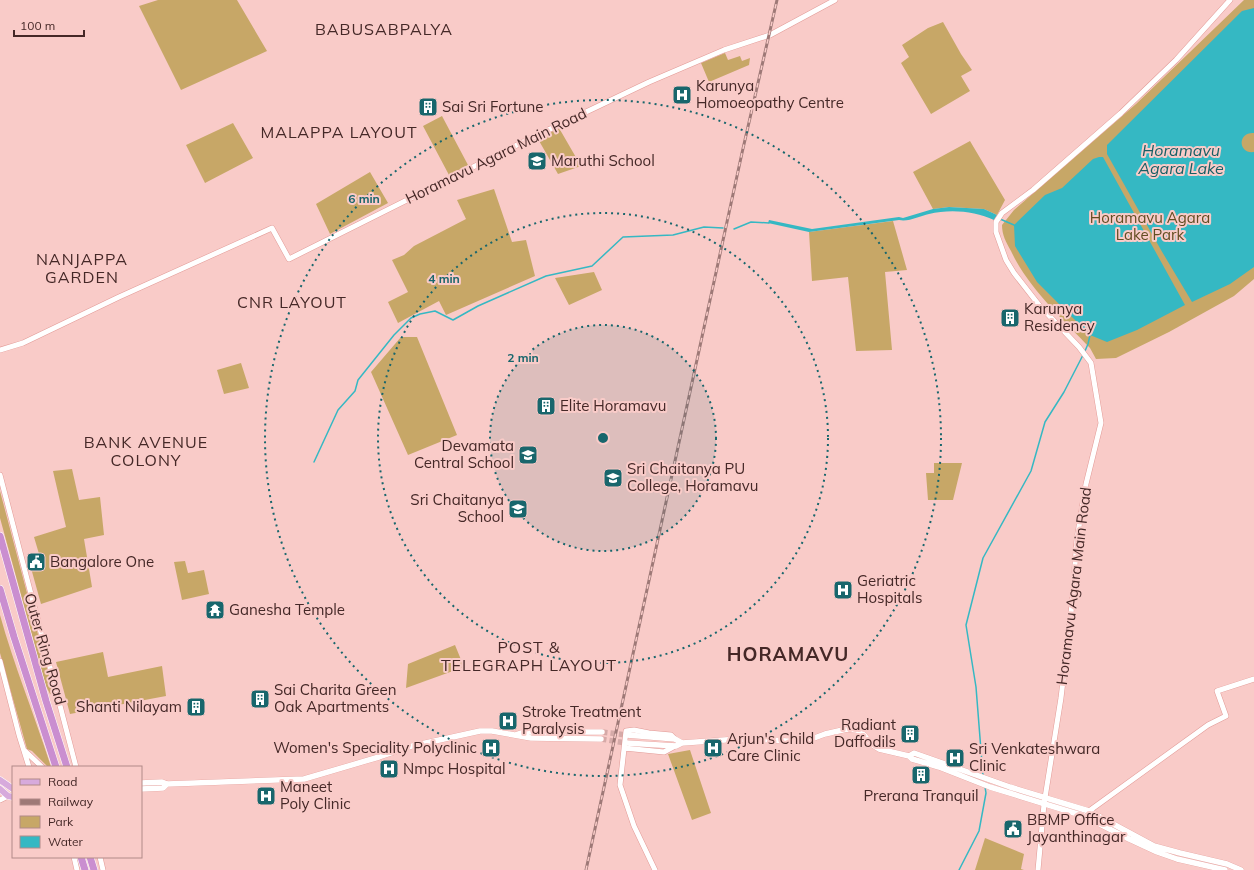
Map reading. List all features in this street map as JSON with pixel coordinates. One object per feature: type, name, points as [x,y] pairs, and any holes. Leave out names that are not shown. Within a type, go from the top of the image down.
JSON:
[{"type":"highway","name":"Outer Ring Road","points":[[0,536],[42,690],[67,766]]},
{"type":"highway","name":"Outer Ring Road","points":[[0,589],[14,638],[56,766]]},
{"type":"highway","points":[[81,858],[85,870]]},
{"type":"highway","points":[[90,858],[94,870]]},
{"type":"main road","points":[[625,745],[676,746],[682,743],[739,739],[806,741],[825,734],[847,729],[857,730],[864,735],[871,744],[879,749],[908,756],[914,753],[978,779],[991,781],[1089,811],[1154,846],[1180,854],[1220,862],[1241,870]]},
{"type":"main road","points":[[142,783],[162,782],[167,784],[304,779],[412,746],[480,731],[492,731],[531,738],[601,739]]},
{"type":"main road","points":[[510,735],[524,732],[602,732]]},
{"type":"main road","points":[[627,735],[675,739],[682,743]]},
{"type":"main road","points":[[978,779],[984,785],[1084,816],[1157,852],[1225,870]]},
{"type":"main road","points":[[0,780],[12,788]]},
{"type":"main road","points":[[142,789],[163,788],[167,784]]},
{"type":"main road","points":[[0,789],[11,797]]},
{"type":"street","name":"Horamavu Agara Main Road","points":[[0,350],[23,343],[272,228],[289,259],[525,141],[649,82],[724,50],[770,35],[835,0]]},
{"type":"street","name":"Horamavu Agara Main Road","points":[[1038,870],[1044,804],[1061,698],[1072,604],[1077,539],[1086,484],[1101,422],[1091,363],[1088,357],[1039,305],[1014,273],[1006,260],[996,232],[997,220],[1002,213],[1033,190],[1121,113],[1176,60],[1230,0]]},
{"type":"street","points":[[0,475],[76,766]]},
{"type":"street","points":[[0,661],[29,766]]},
{"type":"street","points":[[1089,811],[1208,725],[1226,716],[1217,691],[1254,679]]},
{"type":"street","points":[[655,870],[634,826],[620,785],[626,731],[671,735],[675,739]]},
{"type":"street","points":[[23,749],[41,766]]},
{"type":"street","points":[[0,800],[11,797]]},
{"type":"street","points":[[74,858],[77,870]]},
{"type":"street","points":[[100,858],[103,870]]},
{"type":"green space","points":[[158,0],[237,0],[267,51],[181,90],[139,6]]},
{"type":"green space","name":"Horamavu Agara Lake Park","points":[[1244,0],[1254,0],[1254,279],[1234,296],[1169,332],[1116,358],[1096,359],[1090,348],[1027,278],[1018,265],[1006,241],[1002,225],[1014,210],[1136,104]]},
{"type":"green space","points":[[943,22],[972,70],[961,76],[970,91],[931,114],[901,63],[909,57],[902,45],[928,28]]},
{"type":"green space","points":[[725,53],[728,60],[740,56],[742,61],[750,58],[749,65],[709,82],[701,63]]},
{"type":"green space","points":[[442,116],[468,165],[449,175],[423,126]]},
{"type":"green space","points":[[233,123],[253,158],[205,183],[186,145]]},
{"type":"green space","points":[[559,128],[581,166],[558,174],[538,139]]},
{"type":"green space","points":[[970,141],[1005,200],[997,215],[984,209],[949,207],[933,209],[913,172]]},
{"type":"green space","points":[[370,172],[388,203],[330,234],[316,204]]},
{"type":"green space","points":[[494,189],[512,242],[526,240],[535,276],[446,315],[439,301],[398,323],[388,302],[408,292],[392,260],[404,255],[414,246],[466,219],[457,200]]},
{"type":"green space","points":[[893,221],[907,270],[885,272],[892,350],[856,351],[848,277],[812,281],[809,232]]},
{"type":"green space","points":[[594,272],[602,290],[569,305],[555,278]]},
{"type":"green space","points":[[401,337],[417,337],[457,435],[408,455],[371,372]]},
{"type":"green space","points":[[241,363],[249,388],[224,394],[217,370]]},
{"type":"green space","points":[[934,463],[962,463],[953,500],[928,500],[926,473],[934,473]]},
{"type":"green space","points":[[72,469],[79,500],[100,497],[104,535],[84,539],[92,587],[41,604],[31,568],[42,564],[34,537],[66,527],[53,471]]},
{"type":"green space","points":[[0,491],[54,695],[50,694],[46,686],[0,518]]},
{"type":"green space","points":[[185,561],[188,573],[204,570],[209,594],[182,600],[174,562]]},
{"type":"green space","points":[[0,615],[51,766],[47,766],[32,751],[27,749],[0,653]]},
{"type":"green space","points":[[455,645],[464,667],[406,688],[408,664]]},
{"type":"green space","points":[[103,652],[108,677],[162,666],[166,696],[70,714],[56,662]]},
{"type":"green space","points":[[690,750],[711,813],[692,820],[668,754]]},
{"type":"green space","points":[[985,838],[1024,854],[1021,869],[1024,870],[975,870]]},
{"type":"water","name":"Horamavu Agara Lake","points":[[1254,8],[1254,133],[1248,134],[1242,139],[1242,147],[1249,152],[1254,152],[1254,267],[1230,284],[1192,302],[1107,154],[1107,145],[1242,11]]},
{"type":"water","name":"Horamavu Agara Lake","points":[[1103,157],[1185,305],[1137,330],[1107,342],[1090,335],[1037,282],[1015,246],[1014,225],[1045,195],[1062,188],[1093,159]]},
{"type":"water","points":[[949,207],[984,209],[997,215],[994,220],[971,213],[954,211],[937,212],[907,220],[809,232],[768,223],[769,220],[812,229],[899,217],[903,218],[933,209]]},
{"type":"waterway","points":[[1000,219],[1014,225]]},
{"type":"waterway","points":[[734,229],[751,222],[769,223]]},
{"type":"waterway","points":[[314,462],[338,410],[355,391],[358,380],[394,335],[411,318],[420,314],[435,311],[453,320],[478,306],[546,276],[592,266],[623,237],[673,235],[704,227],[723,228]]},
{"type":"waterway","points":[[1085,351],[1090,335]]},
{"type":"waterway","points":[[983,776],[976,687],[966,625],[983,558],[1031,471],[1045,422],[1064,392],[1083,355]]},
{"type":"waterway","points":[[959,870],[979,831],[986,793],[985,787]]},
{"type":"tunnel","points":[[602,732],[627,735]]},
{"type":"tunnel","points":[[601,739],[626,743]]},
{"type":"railway","points":[[586,870],[742,153],[777,0]]},
{"type":"place","name":"Karunya Homoeopathy Centre","points":[[682,95]]},
{"type":"place","name":"Sai Sri Fortune","points":[[428,107]]},
{"type":"place","name":"Maruthi School","points":[[537,161]]},
{"type":"place","name":"Karunya Residency","points":[[1010,318]]},
{"type":"place","name":"Elite Horamavu","points":[[546,406]]},
{"type":"place","name":"Devamata Central School","points":[[528,455]]},
{"type":"place","name":"Sri Chaitanya PU College, Horamavu","points":[[613,478]]},
{"type":"place","name":"Sri Chaitanya School","points":[[518,509]]},
{"type":"place","name":"Bangalore One","points":[[36,562]]},
{"type":"place","name":"Geriatric Hospitals","points":[[843,590]]},
{"type":"place","name":"Ganesha Temple","points":[[215,610]]},
{"type":"place","name":"Sai Charita Green Oak Apartments","points":[[260,699]]},
{"type":"place","name":"Shanti Nilayam","points":[[196,707]]},
{"type":"place","name":"Stroke Treatment Paralysis","points":[[508,721]]},
{"type":"place","name":"Radiant Daffodils","points":[[910,734]]},
{"type":"place","name":"Women's Speciality Polyclinic","points":[[491,748]]},
{"type":"place","name":"Arjun's Child Care Clinic","points":[[713,748]]},
{"type":"place","name":"Sri Venkateshwara Clinic","points":[[955,758]]},
{"type":"place","name":"Nmpc Hospital","points":[[389,769]]},
{"type":"place","name":"Prerana Tranquil","points":[[921,775]]},
{"type":"place","name":"Maneet Poly Clinic","points":[[266,796]]},
{"type":"place","name":"BBMP Office Jayanthinagar","points":[[1013,829]]},
{"type":"district","name":"BABUSABPALYA","points":[[384,29]]},
{"type":"district","name":"MALAPPA LAYOUT","points":[[339,132]]},
{"type":"district","name":"NANJAPPA GARDEN","points":[[82,268]]},
{"type":"district","name":"CNR LAYOUT","points":[[292,302]]},
{"type":"district","name":"BANK AVENUE COLONY","points":[[146,451]]},
{"type":"district","name":"HORAMAVU","points":[[788,654]]},
{"type":"district","name":"POST & TELEGRAPH LAYOUT","points":[[529,656]]}]
